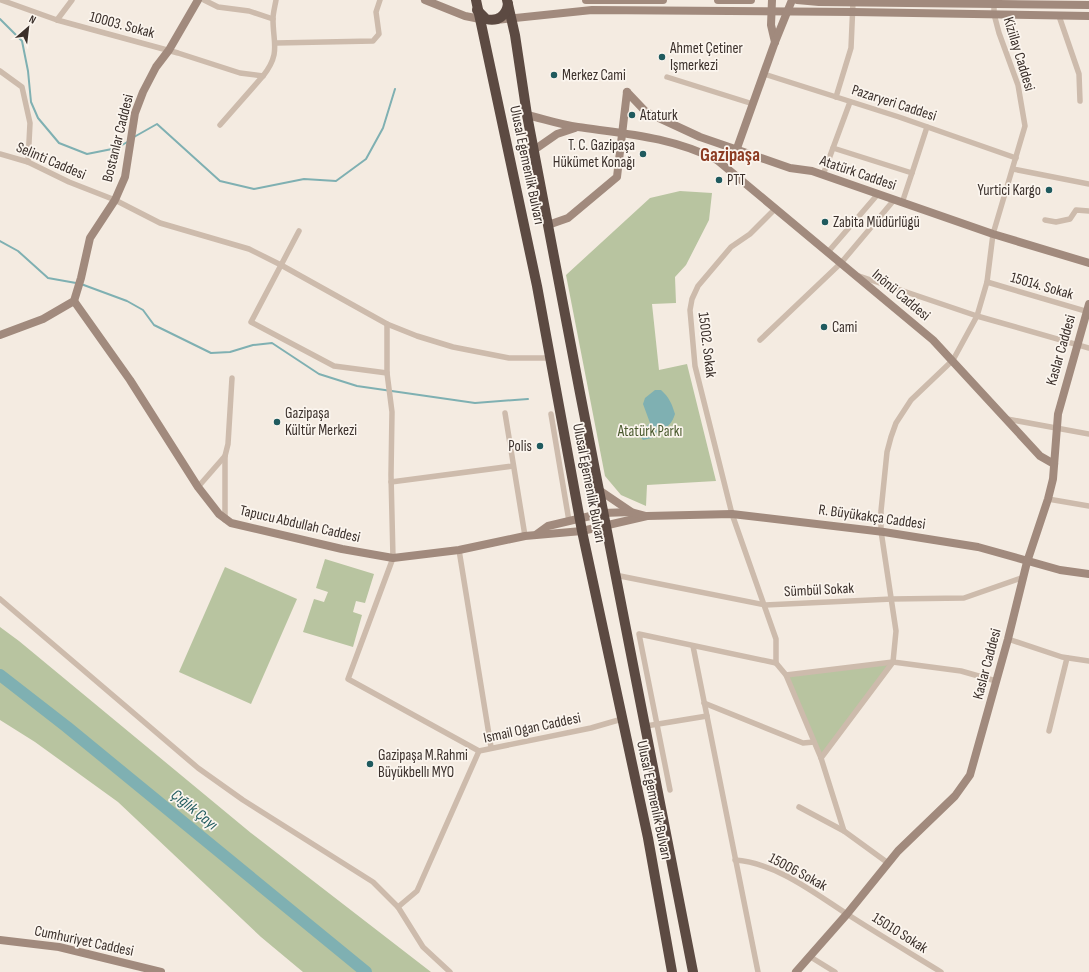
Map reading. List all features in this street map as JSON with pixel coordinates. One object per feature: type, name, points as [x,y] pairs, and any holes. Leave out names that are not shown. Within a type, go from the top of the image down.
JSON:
[{"type":"highway","name":"Ulusal Egemenlik Bulvarı","points":[[507,2],[512,19],[527,115],[603,513],[646,726],[693,972]]},
{"type":"highway","points":[[476,4],[482,16],[494,20],[505,14],[507,2]]},
{"type":"highway","name":"Ulusal Egemenlik Bulvarı","points":[[476,4],[508,146],[550,358],[582,531],[648,838],[672,972]]},
{"type":"street","name":"10003. Sokak","points":[[1,0],[57,20],[169,50],[240,73],[263,76]]},
{"type":"street","points":[[57,20],[72,0]]},
{"type":"street","name":"Bostanlar Caddesi","points":[[74,301],[90,238],[115,200],[126,177],[135,113],[143,92],[156,67],[169,50],[198,0]]},
{"type":"street","points":[[204,0],[218,7],[249,10],[273,19]]},
{"type":"street","points":[[220,125],[270,67],[274,57],[276,43],[273,19],[276,0]]},
{"type":"street","points":[[276,43],[373,41],[379,34],[376,12],[380,0]]},
{"type":"street","points":[[425,0],[465,16],[494,20],[592,10],[1089,16]]},
{"type":"street","points":[[586,0],[663,0]]},
{"type":"street","points":[[718,0],[751,0]]},
{"type":"street","points":[[772,0],[770,11],[771,25],[775,42]]},
{"type":"street","points":[[717,160],[727,153],[736,151],[775,42],[792,0]]},
{"type":"street","points":[[797,0],[853,2],[1051,2],[1089,5]]},
{"type":"street","points":[[836,97],[851,48],[853,2]]},
{"type":"street","points":[[957,14],[958,2]]},
{"type":"street","name":"Kiziilay Caddesi","points":[[893,662],[896,631],[881,531],[881,512],[887,452],[896,423],[912,400],[953,360],[977,316],[988,282],[993,234],[1013,169],[1024,126],[1018,86],[994,14],[994,3]]},
{"type":"street","points":[[1059,16],[1079,74],[1080,101]]},
{"type":"street","points":[[0,71],[22,87],[30,122],[28,162]]},
{"type":"street","name":"Pazaryeri Caddesi","points":[[764,74],[927,127],[1016,158]]},
{"type":"street","points":[[667,77],[753,104]]},
{"type":"street","name":"Atatürk Caddesi","points":[[621,132],[627,92],[646,112],[700,137],[736,151],[790,168],[812,171],[993,234],[1089,263]]},
{"type":"street","points":[[823,175],[850,102]]},
{"type":"street","name":"Inönü Caddesi","points":[[527,115],[576,127],[621,132],[683,145],[717,160],[934,340],[1040,456],[1054,464]]},
{"type":"street","points":[[534,150],[557,134],[576,127]]},
{"type":"street","points":[[760,340],[841,263],[898,202],[912,173],[927,127]]},
{"type":"street","points":[[548,225],[568,218],[617,177],[621,132]]},
{"type":"street","points":[[833,148],[912,173]]},
{"type":"street","name":"Selinti Caddesi","points":[[0,154],[28,162],[69,182],[115,200],[160,223],[249,249],[281,265],[387,324],[454,347],[509,358],[550,358]]},
{"type":"street","points":[[1013,169],[1089,184]]},
{"type":"street","points":[[828,252],[878,194]]},
{"type":"street","name":"15002. Sokak","points":[[775,209],[750,234],[730,247],[698,286],[692,299],[690,310],[695,366],[732,514],[776,639],[776,663]]},
{"type":"street","points":[[1045,220],[1056,222],[1070,219],[1076,210],[1089,211]]},
{"type":"street","points":[[299,231],[251,322],[334,366],[387,373]]},
{"type":"street","points":[[854,275],[977,316],[1089,348]]},
{"type":"street","name":"15014. Sokak","points":[[988,282],[1088,309]]},
{"type":"street","points":[[0,335],[48,316],[74,301]]},
{"type":"street","name":"Tapucu Abdullah Caddesi","points":[[74,301],[130,380],[211,506],[225,520],[240,526],[342,549],[393,558],[459,550],[537,534],[550,535],[582,531]]},
{"type":"street","name":"Kaslar Caddesi","points":[[796,972],[847,914],[888,863],[955,796],[967,780],[974,765],[1027,562],[1048,499],[1053,479],[1058,414],[1088,309]]},
{"type":"street","points":[[387,324],[387,373],[392,408],[391,482],[393,558],[348,679],[479,751]]},
{"type":"street","points":[[225,520],[225,456],[228,444],[232,378]]},
{"type":"street","points":[[505,412],[525,536]]},
{"type":"street","points":[[551,414],[569,521]]},
{"type":"street","points":[[1006,419],[1089,434]]},
{"type":"street","points":[[198,487],[225,456]]},
{"type":"street","points":[[391,482],[513,466]]},
{"type":"street","points":[[599,490],[631,512]]},
{"type":"street","points":[[1048,499],[1089,506]]},
{"type":"street","name":"R. Büyükakça Caddesi","points":[[580,518],[603,513],[631,512],[647,516]]},
{"type":"street","name":"R. Büyükakça Caddesi","points":[[582,531],[606,527],[647,516],[732,514],[881,531],[978,547],[1027,562],[1060,570],[1089,574]]},
{"type":"street","name":"Tapucu Abdullah Caddesi","points":[[537,534],[548,526],[580,518]]},
{"type":"street","points":[[459,550],[491,747]]},
{"type":"street","name":"Sümbül Sokak","points":[[615,574],[765,605],[892,599],[964,598],[1024,577]]},
{"type":"street","points":[[0,599],[198,768],[243,800],[373,882],[398,907],[423,948],[450,972]]},
{"type":"street","points":[[670,790],[639,634],[776,663],[786,675],[821,758],[844,831]]},
{"type":"street","points":[[1008,639],[1066,658],[1089,661]]},
{"type":"street","points":[[693,646],[758,972]]},
{"type":"street","points":[[1049,731],[1066,658]]},
{"type":"street","points":[[786,675],[893,662],[961,671],[996,681]]},
{"type":"street","points":[[821,758],[893,662]]},
{"type":"street","points":[[704,703],[803,743],[814,742]]},
{"type":"street","points":[[646,726],[707,716]]},
{"type":"street","name":"Ismail Ogan Caddesi","points":[[398,907],[417,891],[479,751],[491,747],[591,728],[622,719]]},
{"type":"street","points":[[799,806],[844,831],[888,863]]},
{"type":"street","name":"15006 Sokak","points":[[735,860],[753,862],[780,874],[820,896],[847,914]]},
{"type":"street","name":"15010 Sokak","points":[[847,914],[941,972]]},
{"type":"street","name":"Cumhuriyet Caddesi","points":[[0,940],[59,947],[161,972]]},
{"type":"street","points":[[809,956],[835,972]]},
{"type":"green space","name":"Atatürk Parkı","points":[[680,191],[712,193],[709,220],[686,265],[675,277],[676,303],[652,304],[659,370],[687,364],[716,481],[647,485],[646,506],[621,495],[605,476],[566,275],[650,198]]},
{"type":"green space","points":[[325,559],[374,574],[365,603],[356,601],[353,612],[362,615],[353,647],[303,632],[314,599],[324,602],[328,592],[316,588]]},
{"type":"green space","points":[[225,567],[297,599],[251,704],[179,672]]},
{"type":"green space","points":[[0,627],[19,641],[251,833],[431,972],[303,972],[261,937],[118,802],[35,742],[0,720]]},
{"type":"green space","points":[[893,662],[821,758],[786,675]]},
{"type":"water","points":[[655,390],[661,390],[666,395],[675,414],[673,420],[667,427],[655,434],[652,438],[643,440],[640,436],[642,431],[650,423],[643,404],[645,398]]},
{"type":"waterway","points":[[0,19],[22,41],[28,71],[31,102],[38,118],[59,143],[87,154],[117,148],[129,141]]},
{"type":"waterway","points":[[134,137],[157,124],[220,181],[254,189],[304,179],[336,181],[366,159],[383,128],[395,89]]},
{"type":"waterway","points":[[0,241],[18,251],[48,278],[76,283]]},
{"type":"waterway","points":[[81,284],[127,301],[143,310],[154,325],[211,353],[230,352],[253,345],[272,343],[319,374],[357,386],[475,403],[528,399]]},
{"type":"waterway","name":"Çığlık Çayı","points":[[0,675],[67,727],[366,972]]},
{"type":"place","name":"Ahmet Çetiner Işmerkezi","points":[[662,57]]},
{"type":"place","name":"Merkez Cami","points":[[554,75]]},
{"type":"place","name":"Ataturk","points":[[632,115]]},
{"type":"place","name":"T. C. Gazipaşa Hükümet Konağı","points":[[643,154]]},
{"type":"place","name":"PTT","points":[[719,180]]},
{"type":"place","name":"Yurtici Kargo","points":[[1049,190]]},
{"type":"place","name":"Zabita Müdürlügü","points":[[825,222]]},
{"type":"place","name":"Cami","points":[[824,327]]},
{"type":"place","name":"Gazipaşa Kültür Merkezi","points":[[277,422]]},
{"type":"place","name":"Polis","points":[[540,446]]},
{"type":"place","name":"Gazipaşa M.Rahmi Büyükbellı MYO","points":[[370,764]]},
{"type":"district","name":"Gazipaşa","points":[[730,155]]}]
